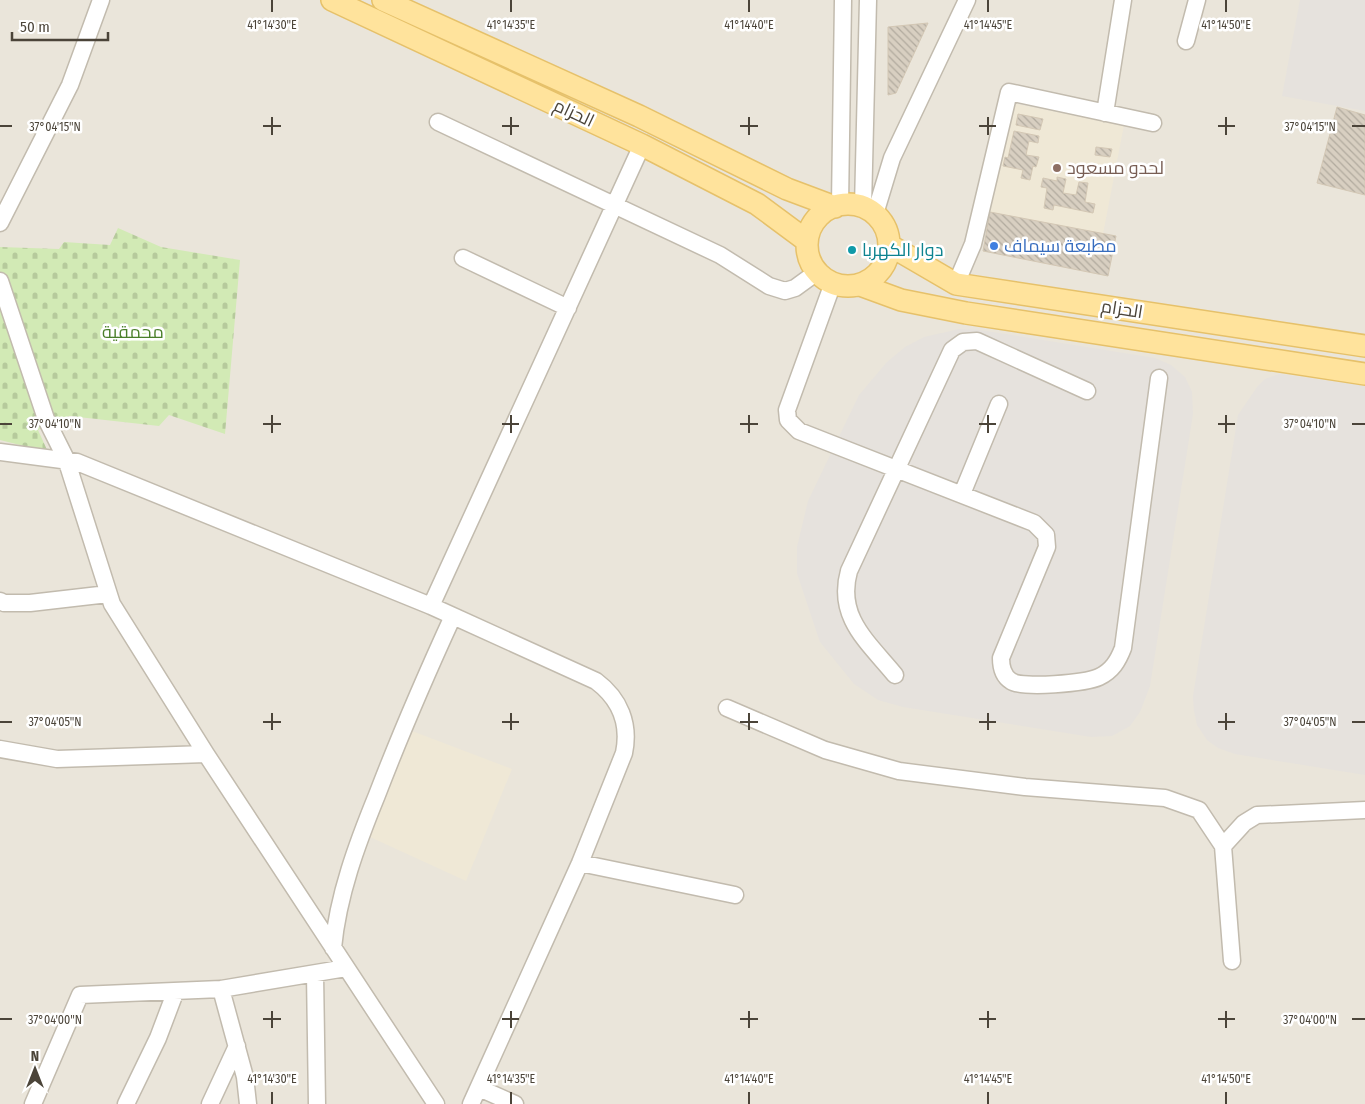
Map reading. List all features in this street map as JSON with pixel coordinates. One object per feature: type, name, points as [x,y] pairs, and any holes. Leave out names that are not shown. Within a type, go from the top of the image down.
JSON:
[{"type":"main road","name":"الحزام","points":[[332,0],[636,142],[757,204],[807,241]]},
{"type":"main road","name":"الحزام","points":[[385,1],[639,116],[787,189],[837,206]]},
{"type":"main road","points":[[636,142],[639,116]]},
{"type":"main road","points":[[860,285],[872,279],[881,270],[887,258],[889,245],[886,228],[869,211],[837,206],[816,220],[807,241],[810,258],[825,278],[842,286],[860,285],[901,300],[966,313],[1365,374]]},
{"type":"main road","name":"الحزام","points":[[889,245],[956,284],[1365,346]]},
{"type":"street","points":[[0,223],[70,85],[101,0]]},
{"type":"street","points":[[837,206],[843,0]]},
{"type":"street","points":[[868,0],[869,211]]},
{"type":"street","points":[[869,211],[967,0]]},
{"type":"street","points":[[1105,113],[1123,0]]},
{"type":"street","points":[[1186,41],[1197,0]]},
{"type":"street","points":[[956,284],[973,244],[1009,92],[1154,124]]},
{"type":"street","points":[[438,122],[720,256],[777,289],[785,291],[825,278]]},
{"type":"street","points":[[431,606],[615,205],[636,142]]},
{"type":"street","points":[[463,258],[568,308]]},
{"type":"street","points":[[825,278],[787,410],[788,420],[799,431],[1034,523],[1046,535],[1045,553],[1001,658],[1006,677],[1017,684],[1024,685],[1099,678],[1114,666],[1123,648],[1160,378]]},
{"type":"street","points":[[0,281],[46,419],[66,459],[112,604],[206,754],[436,1104]]},
{"type":"street","points":[[895,675],[850,617],[845,594],[849,571],[952,350],[964,342],[977,341],[1087,391]]},
{"type":"street","points":[[962,494],[998,404]]},
{"type":"street","points":[[0,452],[66,459],[77,462],[431,606],[596,681],[618,703],[625,723],[624,754],[580,862],[471,1104]]},
{"type":"street","points":[[0,601],[4,603],[30,603],[108,594]]},
{"type":"street","points":[[333,948],[336,916],[361,835],[396,745],[453,616]]},
{"type":"street","points":[[727,708],[825,750],[899,771],[1025,787],[1165,798],[1199,810],[1223,846],[1232,960]]},
{"type":"street","points":[[0,749],[57,760],[206,754]]},
{"type":"street","points":[[1223,846],[1244,823],[1257,815],[1365,810]]},
{"type":"street","points":[[580,862],[735,895]]},
{"type":"street","points":[[34,1104],[80,996],[221,990],[346,968]]},
{"type":"street","points":[[315,974],[317,1104]]},
{"type":"street","points":[[221,990],[246,1077],[248,1104]]},
{"type":"street","points":[[126,1104],[158,1038],[174,993]]},
{"type":"street","points":[[210,1104],[237,1046]]},
{"type":"street","points":[[479,1088],[515,1104]]},
{"type":"shaded area","points":[[0,0],[1365,0],[1365,1104],[0,1104]]},
{"type":"shaded area","points":[[1300,0],[1365,0],[1365,111],[1282,96]]},
{"type":"shaded area","name":"لحدو مسعود","points":[[1011,103],[1124,125],[1103,234],[990,212]]},
{"type":"shaded area","points":[[959,329],[980,330],[1155,358],[1171,365],[1185,377],[1192,392],[1193,414],[1150,686],[1140,712],[1130,726],[1112,736],[1091,737],[903,707],[878,700],[854,684],[820,642],[797,573],[797,547],[808,501],[859,395],[887,362],[905,347],[924,337]]},
{"type":"shaded area","points":[[1279,374],[1365,386],[1365,775],[1235,754],[1218,748],[1207,740],[1197,725],[1193,696],[1238,415],[1257,387],[1265,379]]},
{"type":"shaded area","points":[[412,731],[512,769],[466,881],[370,837]]},
{"type":"green space","name":"محمقية","points":[[118,228],[161,247],[240,260],[225,434],[169,415],[159,426],[69,416],[38,430],[48,452],[0,440],[0,247],[59,249],[64,242],[110,245]]},
{"type":"building","points":[[928,23],[896,93],[888,95],[888,27]]},
{"type":"building","points":[[1337,107],[1365,115],[1365,195],[1317,183]]},
{"type":"building","points":[[1018,114],[1043,119],[1040,130],[1016,125]]},
{"type":"building","points":[[1014,131],[1039,136],[1038,143],[1029,141],[1026,155],[1039,157],[1036,167],[1033,166],[1030,180],[1021,178],[1023,170],[1003,166],[1005,157],[1008,158]]},
{"type":"building","points":[[1096,147],[1112,149],[1110,157],[1095,155]]},
{"type":"building","points":[[1057,177],[1066,179],[1063,193],[1076,195],[1079,182],[1088,183],[1085,202],[1095,204],[1093,213],[1054,205],[1053,210],[1044,208],[1047,188],[1041,187],[1043,178],[1057,181]]},
{"type":"building","points":[[990,212],[1116,236],[1108,276],[983,251]]},
{"type":"place","name":"لحدو مسعود","points":[[1057,168]]},
{"type":"place","name":"مطبعة سيماف","points":[[994,246]]},
{"type":"place","name":"دوار الكهربا","points":[[852,250]]}]
